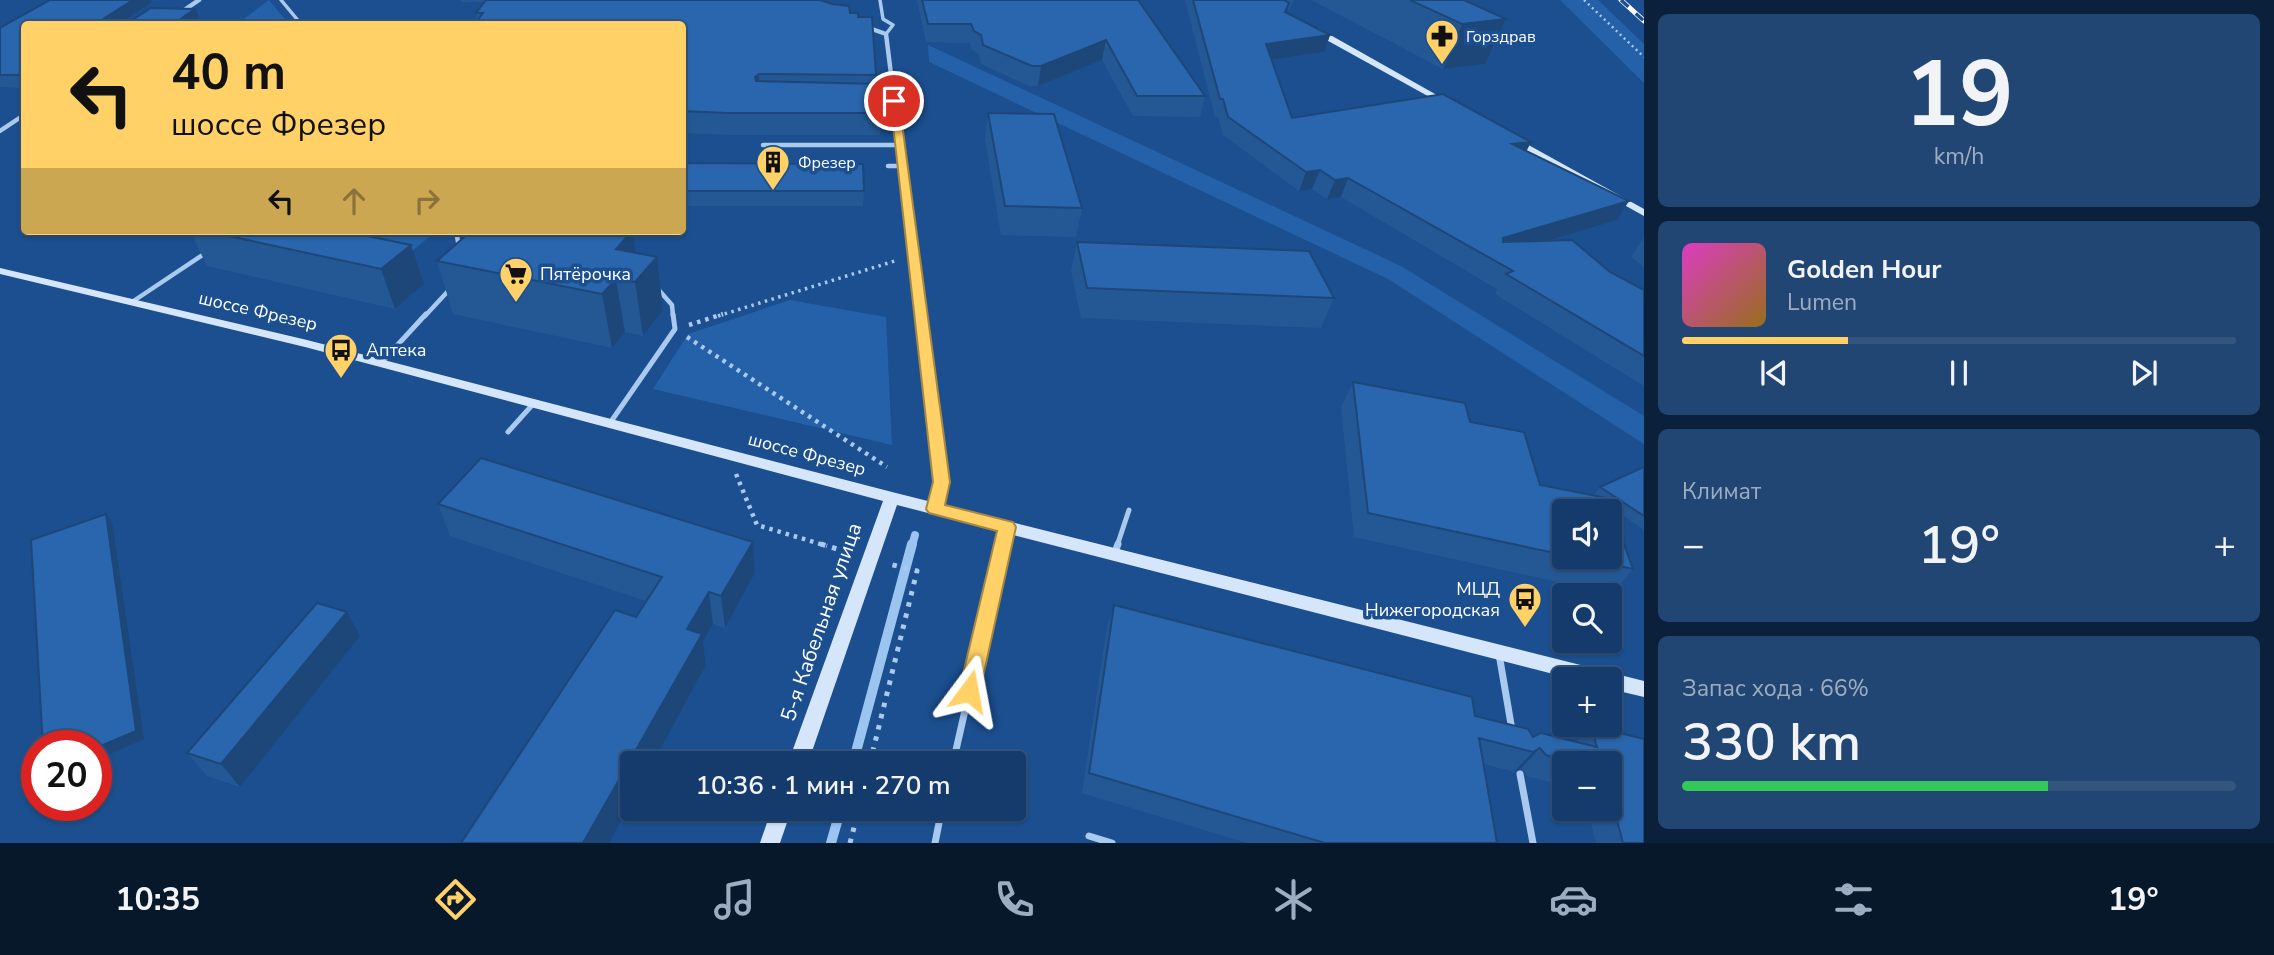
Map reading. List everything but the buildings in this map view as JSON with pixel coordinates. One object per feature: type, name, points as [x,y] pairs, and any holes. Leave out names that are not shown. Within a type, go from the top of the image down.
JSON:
[{"type":"street","points":[[173,17],[199,0]]},
{"type":"street","points":[[854,22],[886,34],[942,482],[935,509]]},
{"type":"street","points":[[1305,25],[1453,107]]},
{"type":"street","points":[[0,131],[21,117]]},
{"type":"street","points":[[1501,133],[1644,213]]},
{"type":"street","name":"шоссе Фрезер","points":[[0,271],[381,363],[892,498],[1553,667]]},
{"type":"street","name":"5-я Кабельная улица","points":[[802,751],[892,498]]},
{"type":"street","points":[[1622,684],[1644,689]]},
{"type":"street","points":[[770,843],[778,821]]},
{"type":"lane","points":[[281,0],[298,21]]},
{"type":"lane","points":[[880,0],[883,19],[893,25],[886,34]]},
{"type":"lane","points":[[866,101],[894,101]]},
{"type":"lane","points":[[763,145],[900,145]]},
{"type":"lane","points":[[888,166],[901,166]]},
{"type":"lane","points":[[457,235],[460,252]]},
{"type":"lane","points":[[132,302],[215,246]]},
{"type":"lane","points":[[381,363],[455,284]]},
{"type":"lane","points":[[610,424],[675,329],[672,305],[656,287]]},
{"type":"lane","points":[[508,432],[534,403]]},
{"type":"lane","points":[[1114,555],[1129,510]]},
{"type":"lane","points":[[956,751],[1007,527]]},
{"type":"lane","points":[[1499,654],[1514,739]]},
{"type":"lane","points":[[1520,774],[1533,843]]},
{"type":"lane","points":[[934,843],[939,821]]},
{"type":"lane","points":[[1089,836],[1112,843]]},
{"type":"path","points":[[1584,0],[1644,57]]},
{"type":"path","points":[[675,329],[903,258]]},
{"type":"path","points":[[675,329],[887,467]]},
{"type":"path","points":[[736,472],[757,525],[917,571],[873,751]]},
{"type":"path","points":[[850,843],[856,821]]},
{"type":"shaded area","points":[[269,0],[286,21],[241,21]]},
{"type":"shaded area","points":[[1560,0],[1598,0],[1644,44],[1644,83]]},
{"type":"shaded area","points":[[928,45],[1401,266],[1644,416],[1644,444],[1388,279],[929,62]]},
{"type":"shaded area","points":[[369,235],[432,235],[412,251],[361,241]]},
{"type":"shaded area","points":[[790,300],[886,317],[892,445],[653,389],[688,334]]},
{"type":"waterway","points":[[912,546],[915,535]]},
{"type":"waterway","points":[[856,751],[912,544]]},
{"type":"waterway","points":[[831,843],[837,821]]},
{"type":"railway","points":[[1621,0],[1644,21]]},
{"type":"place","name":"Горздрав","points":[[1442,66]]},
{"type":"place","name":"Фрезер","points":[[773,192]]},
{"type":"place","name":"Пятёрочка","points":[[516,304]]},
{"type":"place","name":"Аптека","points":[[341,380]]},
{"type":"place","name":"МЦД Нижегородская","points":[[1525,629]]},
{"type":"route","points":[[894,101],[942,482],[935,509],[1007,527],[969,691]]}]
